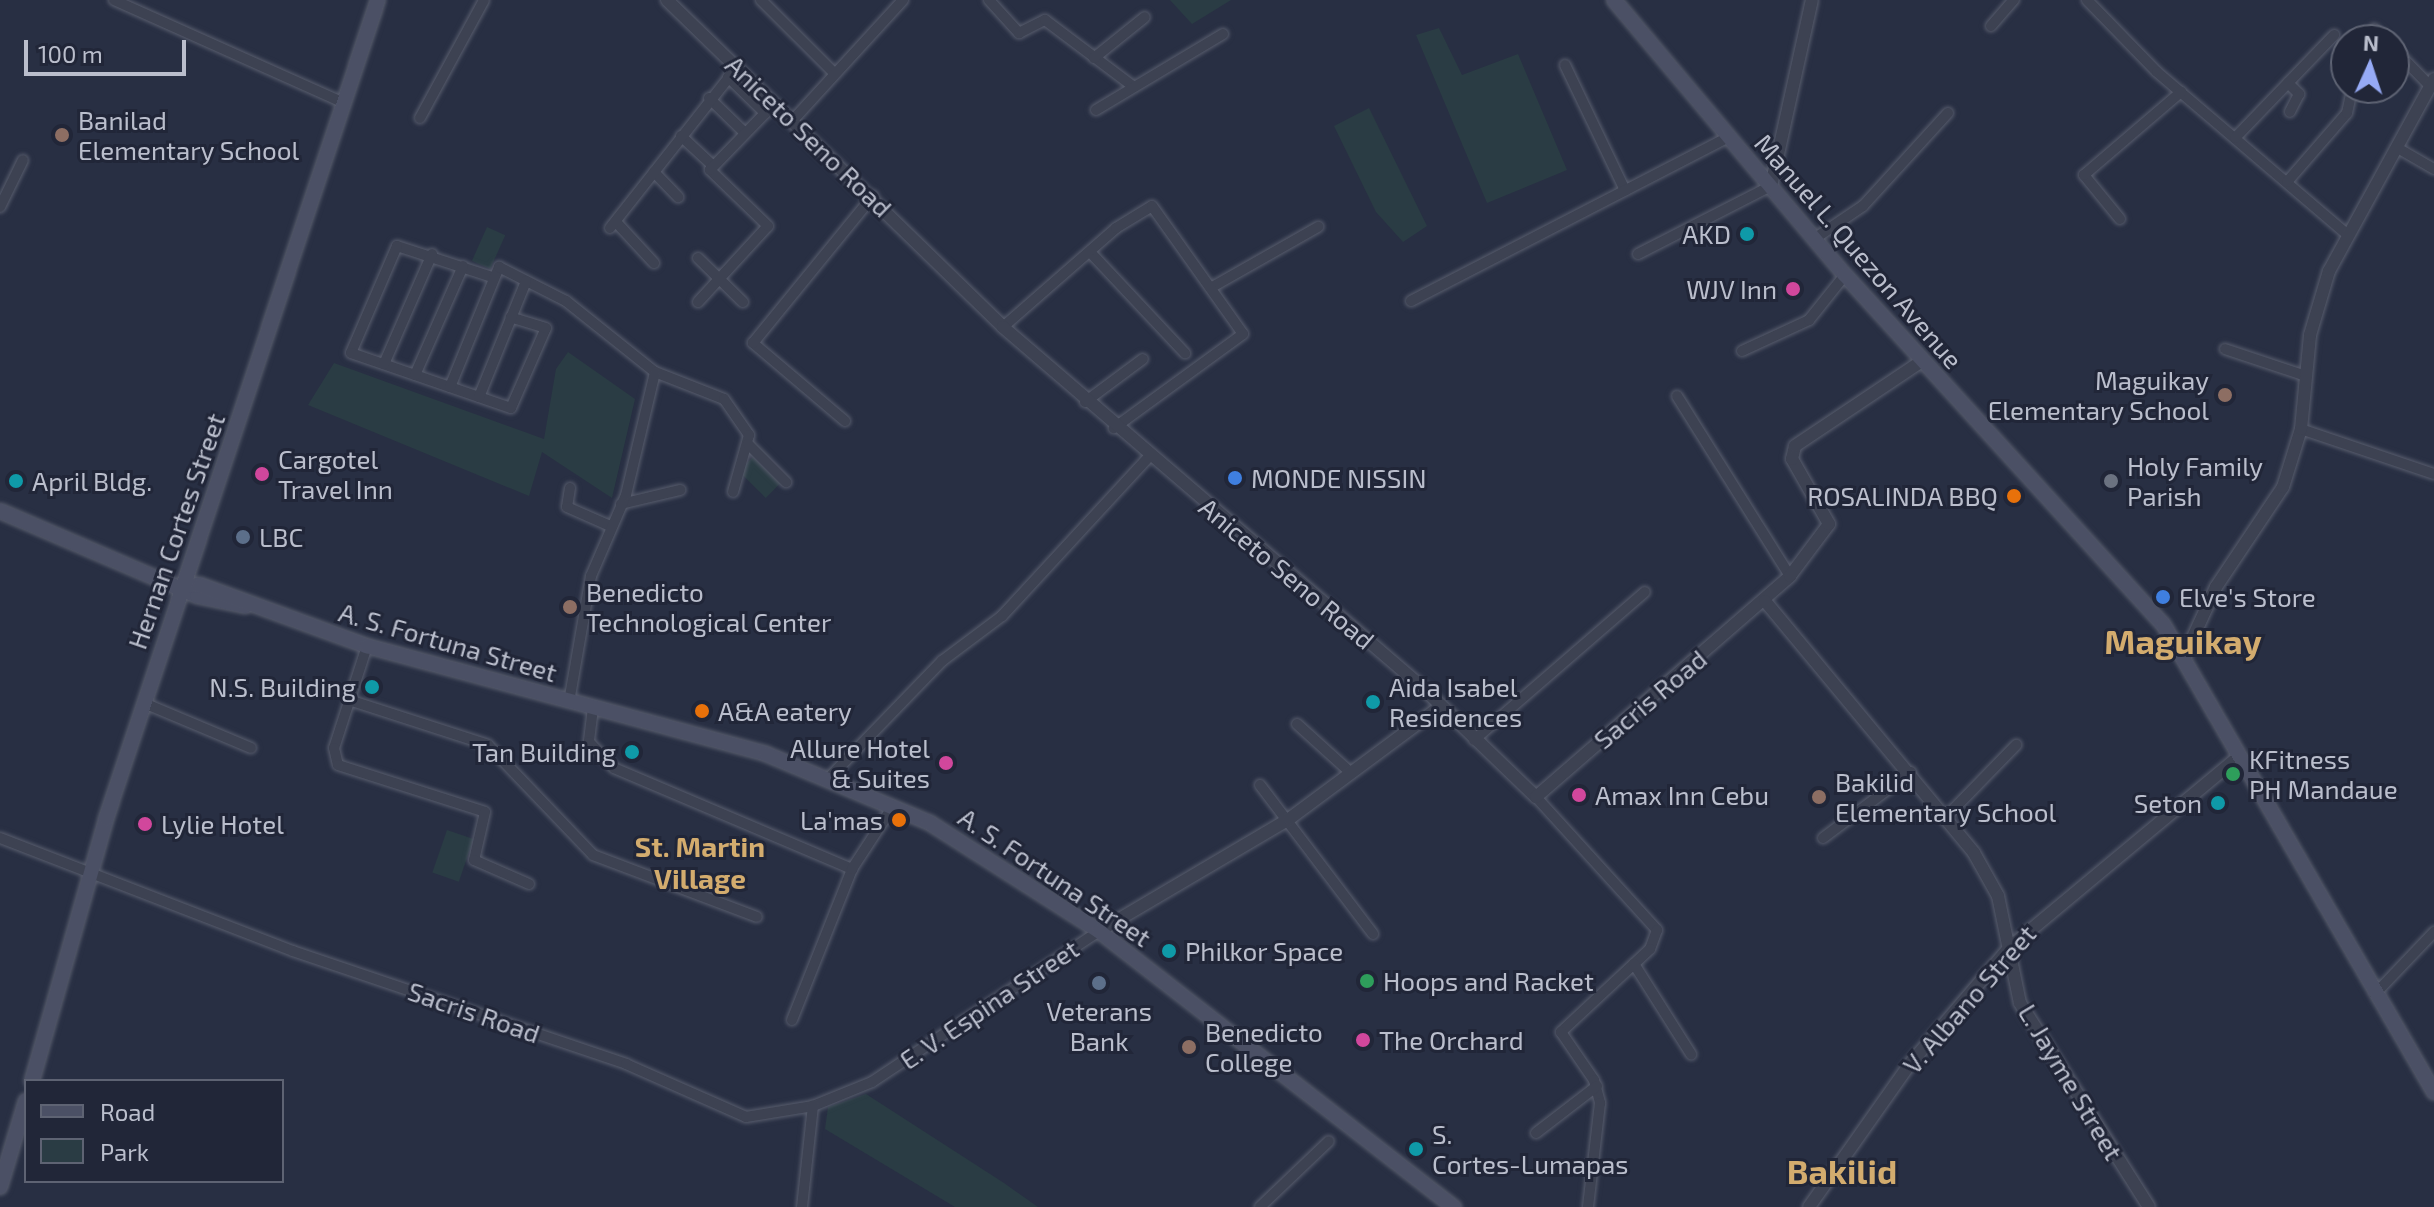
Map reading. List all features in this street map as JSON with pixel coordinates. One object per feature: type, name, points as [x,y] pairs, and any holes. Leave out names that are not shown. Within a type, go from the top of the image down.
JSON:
[{"type":"main road","name":"Hernan Cortes Street","points":[[33,1079],[92,868],[144,703],[378,0]]},
{"type":"main road","name":"Manuel L. Quezon Avenue","points":[[1614,0],[1845,275],[2142,597],[2184,657],[2236,759],[2434,1092]]},
{"type":"main road","name":"A. S. Fortuna Street","points":[[0,511],[236,610],[245,606],[367,646],[766,754],[893,806],[979,851],[1099,931],[1454,1207]]},
{"type":"main road","points":[[0,1187],[24,1108]]},
{"type":"street","points":[[114,0],[344,103]]},
{"type":"street","points":[[420,118],[484,0]]},
{"type":"street","name":"Aniceto Seno Road","points":[[667,0],[732,72],[775,103],[1003,327],[1085,402],[1440,707],[1536,797],[1654,924],[1650,949],[1561,1032],[1597,1086]]},
{"type":"street","points":[[761,0],[834,73]]},
{"type":"street","points":[[793,120],[903,0]]},
{"type":"street","points":[[989,0],[1019,33],[1045,20],[1134,87]]},
{"type":"street","points":[[1638,254],[1771,186],[1812,0]]},
{"type":"street","points":[[1991,26],[2014,0]]},
{"type":"street","points":[[2087,0],[2181,92],[2347,234]]},
{"type":"street","points":[[1094,58],[1145,17]]},
{"type":"street","points":[[1096,110],[1223,34]]},
{"type":"street","points":[[2235,138],[2330,39]]},
{"type":"street","points":[[2184,657],[2216,587],[2283,487],[2301,429],[2310,335],[2347,234],[2401,150],[2432,83],[2410,63]]},
{"type":"street","points":[[1565,65],[1625,190]]},
{"type":"street","points":[[654,263],[613,225],[732,72],[765,113]]},
{"type":"street","points":[[2288,83],[2299,94],[2290,112]]},
{"type":"street","points":[[2120,219],[2084,175],[2181,92]]},
{"type":"street","points":[[709,98],[744,132]]},
{"type":"street","points":[[698,302],[768,226],[710,170],[775,103]]},
{"type":"street","points":[[2287,182],[2347,113],[2349,104]]},
{"type":"street","points":[[1814,239],[1863,206],[1948,113]]},
{"type":"street","points":[[681,136],[711,164]]},
{"type":"street","points":[[1411,301],[1729,137]]},
{"type":"street","points":[[2401,150],[2434,169]]},
{"type":"street","points":[[0,207],[23,160]]},
{"type":"street","points":[[654,172],[678,197]]},
{"type":"street","points":[[0,176],[12,181]]},
{"type":"street","points":[[845,421],[753,343],[873,196]]},
{"type":"street","points":[[1003,327],[1090,252],[1152,206],[1214,286],[1240,339],[1114,428]]},
{"type":"street","points":[[1214,286],[1318,227]]},
{"type":"street","points":[[492,277],[404,244],[391,251],[351,353],[511,408],[546,328],[511,317]]},
{"type":"street","points":[[1090,252],[1185,353]]},
{"type":"street","points":[[384,364],[432,254]]},
{"type":"street","points":[[698,258],[743,302]]},
{"type":"street","points":[[415,375],[463,266]]},
{"type":"street","points":[[450,387],[492,277],[499,267],[566,301],[655,372],[724,399],[748,444],[786,482]]},
{"type":"street","points":[[1742,351],[1809,320],[1845,275]]},
{"type":"street","points":[[479,397],[526,281]]},
{"type":"street","points":[[2225,349],[2306,376]]},
{"type":"street","points":[[1085,402],[1143,359]]},
{"type":"street","name":"Sacris Road","points":[[1536,797],[1765,601],[1790,576],[1829,524],[1792,459],[1795,446],[1922,361]]},
{"type":"street","points":[[569,702],[591,576],[608,525],[621,504],[655,372]]},
{"type":"street","points":[[1677,396],[1790,576]]},
{"type":"street","points":[[2301,429],[2434,474]]},
{"type":"street","points":[[733,492],[748,444]]},
{"type":"street","points":[[828,779],[942,661],[1002,616],[1148,458]]},
{"type":"street","points":[[570,488],[567,507],[608,525]]},
{"type":"street","points":[[621,504],[680,490]]},
{"type":"street","points":[[1474,740],[1645,592]]},
{"type":"street","name":"L. Jayme Street","points":[[1765,601],[1948,815],[1998,896],[2020,1003],[2149,1207]]},
{"type":"street","points":[[367,646],[334,748],[338,765],[485,812],[474,860],[529,884]]},
{"type":"street","points":[[349,700],[488,745],[593,855],[757,917]]},
{"type":"street","points":[[144,703],[251,748]]},
{"type":"street","name":"E. V. Espina Street","points":[[858,1089],[1099,931],[1289,819],[1440,707]]},
{"type":"street","points":[[593,708],[589,742],[614,768],[852,869]]},
{"type":"street","points":[[1297,724],[1351,773]]},
{"type":"street","points":[[1948,815],[2016,745]]},
{"type":"street","name":"V. Albano Street","points":[[1809,1207],[1909,1065],[2009,948],[2236,759]]},
{"type":"street","points":[[1823,838],[1911,772]]},
{"type":"street","points":[[1260,785],[1289,819],[1373,934]]},
{"type":"street","points":[[792,1020],[852,869],[893,806]]},
{"type":"street","name":"Sacris Road","points":[[0,838],[92,868],[293,951],[626,1064],[727,1114],[813,1106],[858,1089]]},
{"type":"street","points":[[2375,994],[2434,932]]},
{"type":"street","points":[[1634,964],[1691,1054]]},
{"type":"street","points":[[1536,1133],[1597,1086]]},
{"type":"street","points":[[1588,1207],[1599,1154],[1597,1086]]},
{"type":"street","points":[[802,1207],[813,1106]]},
{"type":"street","points":[[1260,1207],[1329,1141]]},
{"type":"green space","points":[[1170,0],[1231,0],[1192,24]]},
{"type":"green space","points":[[1439,28],[1462,75],[1518,54],[1567,170],[1487,203],[1416,35]]},
{"type":"green space","points":[[1369,108],[1427,226],[1403,242],[1376,212],[1334,126]]},
{"type":"green space","points":[[487,227],[505,235],[490,269],[472,261]]},
{"type":"green space","points":[[568,352],[635,399],[612,498],[542,452],[529,496],[308,405],[334,363],[544,439],[556,369]]},
{"type":"green space","points":[[753,457],[780,484],[766,498],[739,471]]},
{"type":"green space","points":[[447,830],[473,839],[459,882],[432,873]]},
{"type":"green space","points":[[866,1094],[1038,1207],[955,1207],[825,1129],[828,1107]]},
{"type":"place","name":"Banilad Elementary School","points":[[62,135]]},
{"type":"place","name":"AKD","points":[[1747,234]]},
{"type":"place","name":"WJV Inn","points":[[1793,289]]},
{"type":"place","name":"Maguikay Elementary School","points":[[2225,395]]},
{"type":"place","name":"Cargotel Travel Inn","points":[[262,474]]},
{"type":"place","name":"MONDE NISSIN","points":[[1235,478]]},
{"type":"place","name":"April Bldg.","points":[[16,481]]},
{"type":"place","name":"Holy Family Parish","points":[[2111,481]]},
{"type":"place","name":"ROSALINDA BBQ","points":[[2014,496]]},
{"type":"place","name":"LBC","points":[[243,537]]},
{"type":"place","name":"Elve's Store","points":[[2163,597]]},
{"type":"place","name":"Benedicto Technological Center","points":[[570,607]]},
{"type":"place","name":"N.S. Building","points":[[372,687]]},
{"type":"place","name":"Aida Isabel Residences","points":[[1373,702]]},
{"type":"place","name":"A&A eatery","points":[[702,711]]},
{"type":"place","name":"Tan Building","points":[[632,752]]},
{"type":"place","name":"Allure Hotel & Suites","points":[[946,763]]},
{"type":"place","name":"KFitness PH Mandaue","points":[[2233,774]]},
{"type":"place","name":"Amax Inn Cebu","points":[[1579,795]]},
{"type":"place","name":"Bakilid Elementary School","points":[[1819,797]]},
{"type":"place","name":"Seton","points":[[2218,803]]},
{"type":"place","name":"La'mas","points":[[899,820]]},
{"type":"place","name":"Lylie Hotel","points":[[145,824]]},
{"type":"place","name":"Philkor Space","points":[[1169,951]]},
{"type":"place","name":"Hoops and Racket","points":[[1367,981]]},
{"type":"place","name":"Veterans Bank","points":[[1099,983]]},
{"type":"place","name":"The Orchard","points":[[1363,1040]]},
{"type":"place","name":"Benedicto College","points":[[1189,1047]]},
{"type":"place","name":"S. Cortes-Lumapas","points":[[1416,1149]]},
{"type":"district","name":"Maguikay","points":[[2183,641]]},
{"type":"district","name":"St. Martin Village","points":[[700,862]]},
{"type":"district","name":"Bakilid","points":[[1842,1171]]}]
